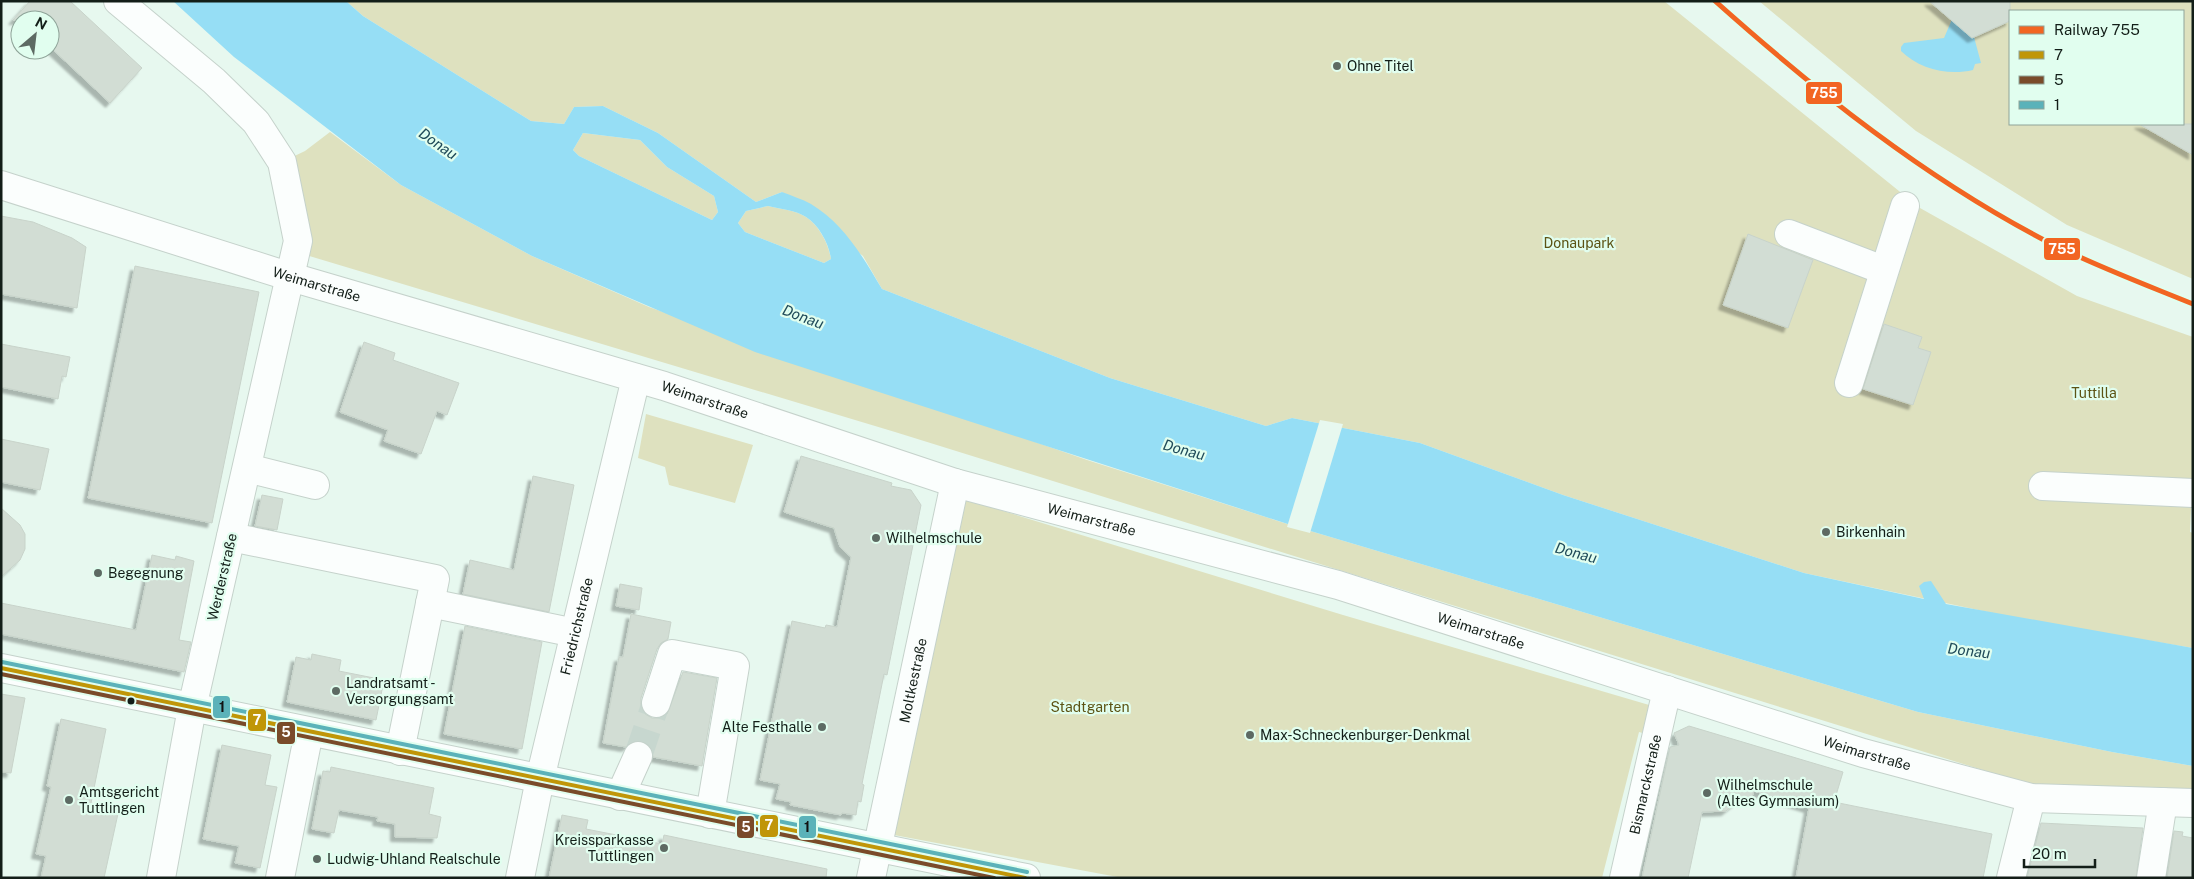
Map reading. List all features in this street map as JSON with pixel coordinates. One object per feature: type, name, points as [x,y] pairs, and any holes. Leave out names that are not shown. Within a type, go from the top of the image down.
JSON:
[{"type":"street","name":"Werderstraße","points":[[118,1],[214,81],[256,122],[282,162],[298,241],[192,708],[161,878]]},
{"type":"street","name":"Weimarstraße","points":[[1,185],[291,278],[636,378],[955,483],[1338,585],[1863,753],[2031,798],[2193,803]]},
{"type":"street","points":[[1848,383],[1905,206]]},
{"type":"street","points":[[1789,234],[1883,270]]},
{"type":"street","name":"Friedrichstraße","points":[[520,878],[540,779],[636,378]]},
{"type":"street","points":[[247,468],[315,484]]},
{"type":"street","name":"Moltkestraße","points":[[871,878],[955,483]]},
{"type":"street","points":[[2043,486],[2193,493]]},
{"type":"street","points":[[231,537],[435,579],[400,751]]},
{"type":"street","points":[[430,603],[575,633]]},
{"type":"street","points":[[656,703],[672,654],[735,666],[710,814]]},
{"type":"street","points":[[1,668],[1026,878]]},
{"type":"street","name":"Bismarckstraße","points":[[1624,878],[1667,690]]},
{"type":"street","points":[[280,878],[309,732]]},
{"type":"street","points":[[620,796],[638,756]]},
{"type":"street","points":[[2011,878],[2031,798]]},
{"type":"street","points":[[2151,878],[2163,802]]},
{"type":"green space","name":"Donaupark","points":[[346,1],[1664,1],[1920,208],[2077,296],[2193,337],[2193,458],[2190,532],[2193,533],[2193,648],[2030,621],[1804,573],[1563,495],[1420,443],[1292,418],[1266,426],[1110,378],[882,289],[863,256],[782,192],[756,202],[658,133],[603,106],[574,107],[564,124],[531,121],[363,16]]},
{"type":"green space","points":[[1759,1],[2193,1],[2193,279],[2067,225],[1916,131]]},
{"type":"green space","points":[[330,132],[401,185],[532,256],[649,307],[1087,460],[1297,527],[1918,712],[2112,752],[2193,766],[2193,794],[2031,785],[895,432],[296,252],[282,162],[305,151]]},
{"type":"green space","points":[[583,133],[640,140],[667,167],[714,196],[718,212],[712,220],[579,156],[573,150]]},
{"type":"green space","points":[[768,206],[797,213],[811,221],[823,236],[831,259],[824,263],[745,232],[738,223],[746,211]]},
{"type":"green space","points":[[646,414],[753,445],[735,503],[669,485],[665,467],[638,458]]},
{"type":"green space","name":"Stadtgarten","points":[[964,499],[1343,615],[1656,707],[1650,735],[1639,732],[1602,878],[1123,878],[894,835]]},
{"type":"water","name":"Donau","points":[[173,1],[346,1],[363,16],[531,121],[564,124],[574,107],[603,106],[658,133],[756,202],[782,192],[811,204],[823,212],[843,231],[860,253],[882,289],[1110,378],[1266,426],[1292,418],[1420,443],[1563,495],[1804,573],[1924,599],[1919,586],[1924,582],[1931,581],[1946,604],[2193,648],[2193,766],[2112,752],[1918,712],[1297,527],[755,352],[532,256],[401,185],[234,57]],"holes":[[[583,133],[640,140],[667,167],[714,196],[718,212],[712,220],[579,156],[573,150]],[[768,206],[797,213],[811,220],[823,235],[831,259],[824,263],[745,232],[738,223],[746,211]]]},
{"type":"water","points":[[1953,17],[1965,26],[1969,36],[1974,37],[1981,63],[1975,64],[1973,70],[1954,72],[1934,70],[1916,62],[1901,51],[1904,43],[1944,38]]},
{"type":"pier","points":[[1320,420],[1343,424],[1310,533],[1287,527]]},
{"type":"building","points":[[30,1],[70,1],[142,68],[110,103],[60,56],[60,10],[22,10]]},
{"type":"building","points":[[1929,1],[2010,1],[2009,21],[1972,38]]},
{"type":"building","points":[[2193,124],[2193,155],[2141,125]]},
{"type":"building","points":[[1,216],[33,222],[72,238],[86,247],[77,308],[1,294]]},
{"type":"building","points":[[1748,234],[1813,260],[1788,328],[1723,305]]},
{"type":"building","points":[[135,266],[259,292],[212,523],[88,498]]},
{"type":"building","points":[[1884,324],[1922,337],[1918,348],[1931,352],[1913,405],[1863,389]]},
{"type":"building","points":[[364,342],[395,353],[393,360],[459,383],[447,415],[437,411],[421,454],[384,441],[388,430],[340,412]]},
{"type":"building","points":[[1,344],[70,357],[66,377],[62,376],[58,399],[1,387]]},
{"type":"building","points":[[1,439],[49,449],[40,490],[1,482]]},
{"type":"building","points":[[801,456],[892,483],[891,486],[911,490],[921,505],[887,675],[884,674],[862,784],[864,785],[861,802],[858,801],[856,815],[842,813],[841,815],[790,805],[791,802],[776,799],[780,784],[760,780],[792,621],[825,628],[826,625],[837,627],[851,557],[840,547],[834,528],[784,512]]},
{"type":"building","points":[[533,476],[574,485],[549,612],[463,594],[470,560],[514,570]]},
{"type":"building","points":[[262,495],[283,499],[277,530],[255,526]]},
{"type":"building","points":[[1,508],[20,525],[25,534],[25,549],[20,560],[1,577]]},
{"type":"building","points":[[152,555],[175,560],[176,556],[194,561],[179,640],[191,642],[184,672],[1,634],[1,603],[136,630]]},
{"type":"building","points":[[620,584],[642,588],[639,610],[616,606]]},
{"type":"building","points":[[631,614],[671,622],[668,639],[661,643],[657,649],[641,698],[641,707],[645,714],[652,718],[659,718],[667,714],[683,672],[717,678],[702,766],[653,757],[651,747],[644,742],[636,741],[626,747],[603,743],[619,657],[623,657]]},
{"type":"building","points":[[465,626],[542,642],[522,749],[444,734]]},
{"type":"building","name":"Landratsamt - Versorgungsamt","points":[[312,654],[341,660],[339,671],[384,680],[376,720],[287,702],[296,657],[311,660]]},
{"type":"building","points":[[1,694],[25,698],[11,773],[1,772]]},
{"type":"building","name":"Amtsgericht Tuttlingen","points":[[61,719],[106,729],[91,803],[119,809],[104,878],[41,878],[46,856],[36,854],[51,787],[47,786]]},
{"type":"building","points":[[1689,726],[1843,772],[1834,802],[1992,834],[1983,878],[1796,878],[1809,808],[1754,791],[1751,800],[1743,797],[1726,811],[1702,812],[1688,878],[1642,878],[1670,747],[1679,745],[1674,733]]},
{"type":"building","points":[[222,745],[271,755],[265,785],[277,787],[260,868],[235,863],[239,846],[203,839]]},
{"type":"building","points":[[331,767],[434,788],[429,814],[441,817],[437,838],[395,837],[395,824],[377,821],[378,817],[339,810],[334,833],[312,829],[323,771],[330,772]]},
{"type":"building","name":"Kreissparkasse Tuttlingen","points":[[562,815],[588,820],[586,829],[662,844],[664,835],[827,869],[826,878],[549,878]]},
{"type":"building","points":[[2041,823],[2143,828],[2136,878],[2027,878]]},
{"type":"building","points":[[2174,831],[2183,832],[2182,836],[2193,838],[2193,878],[2167,878]]},
{"type":"tunnel","points":[[638,756],[656,703]]},
{"type":"rail line","name":"755","points":[[1715,1],[1793,68],[1873,132],[1958,190],[2064,250],[2193,304]]},
{"type":"transit line","name":"1","points":[[2,662],[1027,872]]},
{"type":"transit line","name":"7","points":[[1,668],[1025,878]]},
{"type":"transit line","name":"5","points":[[1,674],[994,878]]},
{"type":"place","name":"Ohne Titel","points":[[1337,66]]},
{"type":"place","name":"Birkenhain","points":[[1826,532]]},
{"type":"place","name":"Wilhelmschule","points":[[876,538]]},
{"type":"place","name":"Begegnung","points":[[98,573]]},
{"type":"place","name":"Landratsamt - Versorgungsamt","points":[[336,691]]},
{"type":"place","name":"Alte Festhalle","points":[[822,727]]},
{"type":"place","name":"Max-Schneckenburger-Denkmal","points":[[1250,735]]},
{"type":"place","name":"Wilhelmschule (Altes Gymnasium)","points":[[1707,793]]},
{"type":"place","name":"Amtsgericht Tuttlingen","points":[[69,800]]},
{"type":"place","name":"Kreissparkasse Tuttlingen","points":[[664,848]]},
{"type":"place","name":"Ludwig-Uhland Realschule","points":[[317,859]]},
{"type":"park label","name":"Tuttilla","points":[[2094,393]]}]
